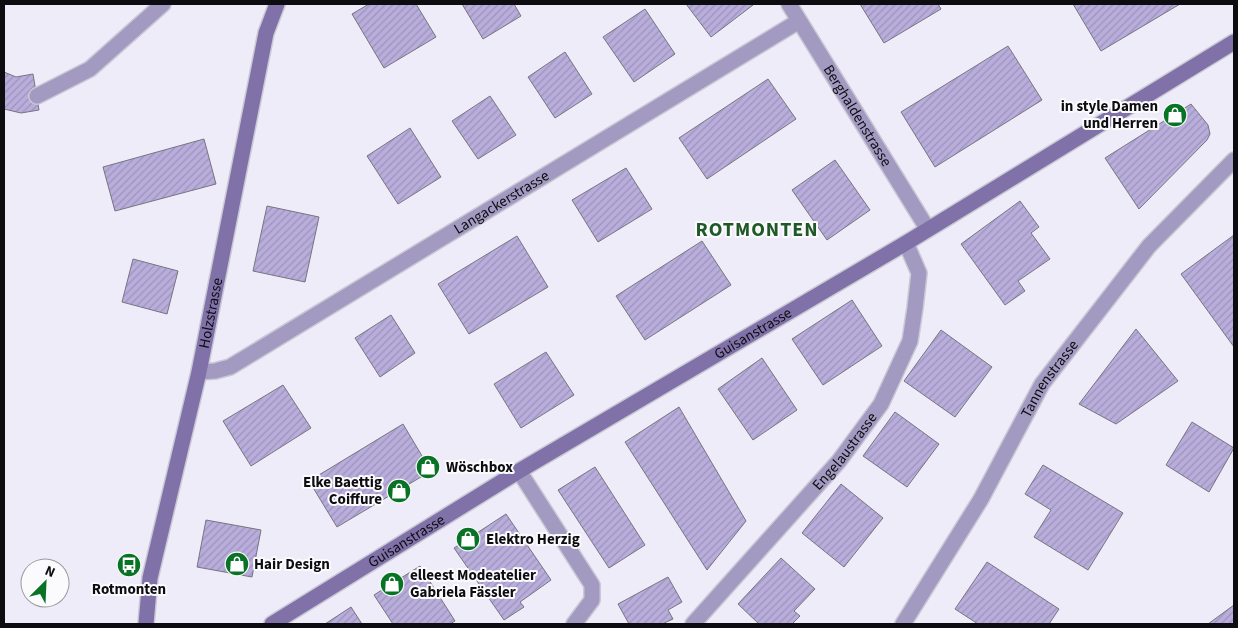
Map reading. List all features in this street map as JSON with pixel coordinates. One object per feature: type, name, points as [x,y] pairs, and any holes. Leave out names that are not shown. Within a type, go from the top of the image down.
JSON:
[{"type":"street","points":[[37,96],[90,68],[163,4]]},
{"type":"street","name":"Holzstrasse","points":[[146,624],[150,578],[199,372],[266,33],[277,4]]},
{"type":"street","name":"Berghaldenstrasse","points":[[789,4],[928,228]]},
{"type":"street","name":"Langackerstrasse","points":[[199,372],[215,371],[230,367],[799,21]]},
{"type":"street","name":"Guisanstrasse","points":[[272,624],[519,471],[906,243],[1234,42]]},
{"type":"street","name":"Tannenstrasse","points":[[903,624],[981,499],[1042,384],[1149,246],[1234,160]]},
{"type":"street","name":"Engelaustrasse","points":[[693,624],[839,461],[881,404],[910,341],[914,316],[919,273],[906,243]]},
{"type":"street","points":[[519,471],[592,585],[592,600],[574,624]]},
{"type":"building","points":[[369,4],[416,4],[436,37],[384,68],[352,14]]},
{"type":"building","points":[[462,4],[514,4],[521,16],[483,39]]},
{"type":"building","points":[[686,4],[752,4],[753,5],[711,37]]},
{"type":"building","points":[[860,4],[938,4],[941,9],[884,43]]},
{"type":"building","points":[[1073,4],[1180,4],[1101,51]]},
{"type":"building","points":[[645,9],[675,54],[634,82],[603,37]]},
{"type":"building","points":[[1008,46],[1042,100],[935,167],[901,112]]},
{"type":"building","points":[[565,52],[592,94],[555,118],[528,77]]},
{"type":"building","points":[[4,72],[16,77],[33,74],[39,110],[21,113],[4,109]]},
{"type":"building","points":[[768,79],[796,119],[707,179],[679,138]]},
{"type":"building","points":[[490,96],[516,135],[478,159],[452,121]]},
{"type":"building","points":[[1191,104],[1208,125],[1210,134],[1207,140],[1139,209],[1105,158]]},
{"type":"building","points":[[410,128],[441,177],[398,204],[367,156]]},
{"type":"building","points":[[204,139],[216,184],[115,211],[103,167]]},
{"type":"building","points":[[835,160],[870,210],[827,240],[792,190]]},
{"type":"building","points":[[626,168],[652,209],[598,242],[572,200]]},
{"type":"building","points":[[1020,201],[1039,227],[1031,233],[1050,259],[1018,281],[1025,291],[1005,305],[961,244]]},
{"type":"building","points":[[267,206],[319,217],[305,282],[253,271]]},
{"type":"building","points":[[1234,235],[1234,347],[1181,274]]},
{"type":"building","points":[[517,236],[548,287],[469,334],[438,284]]},
{"type":"building","points":[[702,241],[731,285],[645,340],[616,296]]},
{"type":"building","points":[[133,259],[178,271],[167,314],[122,302]]},
{"type":"building","points":[[852,300],[882,346],[823,385],[792,339]]},
{"type":"building","points":[[391,315],[415,353],[380,377],[355,338]]},
{"type":"building","points":[[1136,329],[1178,381],[1116,424],[1079,404]]},
{"type":"building","points":[[941,330],[992,367],[955,417],[904,381]]},
{"type":"building","points":[[546,352],[574,395],[521,428],[494,384]]},
{"type":"building","points":[[762,358],[797,410],[753,440],[718,389]]},
{"type":"building","points":[[283,385],[311,428],[251,466],[223,421]]},
{"type":"building","points":[[679,407],[746,521],[707,570],[625,442]]},
{"type":"building","points":[[895,412],[939,444],[907,487],[863,456]]},
{"type":"building","points":[[1192,422],[1234,448],[1209,492],[1166,465]]},
{"type":"building","points":[[403,424],[431,471],[337,527],[309,481]]},
{"type":"building","points":[[1043,465],[1123,513],[1088,570],[1034,537],[1051,510],[1025,494]]},
{"type":"building","points":[[595,467],[645,545],[609,568],[558,490]]},
{"type":"building","points":[[841,484],[883,518],[844,567],[802,533]]},
{"type":"building","points":[[506,514],[551,580],[520,602],[524,607],[504,620],[454,548]]},
{"type":"building","points":[[206,520],[261,530],[252,577],[197,567]]},
{"type":"building","points":[[781,558],[815,589],[794,611],[800,616],[792,624],[759,624],[738,604]]},
{"type":"building","points":[[987,562],[1059,609],[1049,624],[978,624],[955,609]]},
{"type":"building","points":[[420,566],[455,621],[450,624],[393,624],[374,595]]},
{"type":"building","points":[[668,577],[682,602],[668,610],[673,619],[662,624],[629,624],[618,604]]},
{"type":"building","points":[[1234,605],[1234,624],[1208,624]]},
{"type":"building","points":[[351,607],[362,624],[325,624]]},
{"type":"place","name":"in style Damen und Herren","points":[[1175,115]]},
{"type":"place","name":"Wöschbox","points":[[428,467]]},
{"type":"place","name":"Elke Baettig Coiffure","points":[[399,491]]},
{"type":"place","name":"Elektro Herzig","points":[[468,539]]},
{"type":"place","name":"Hair Design","points":[[237,564]]},
{"type":"place","name":"Rotmonten","points":[[129,565]]},
{"type":"place","name":"elleest Modeatelier Gabriela Fässler","points":[[392,584]]},
{"type":"district","name":"ROTMONTEN","points":[[757,230]]}]
